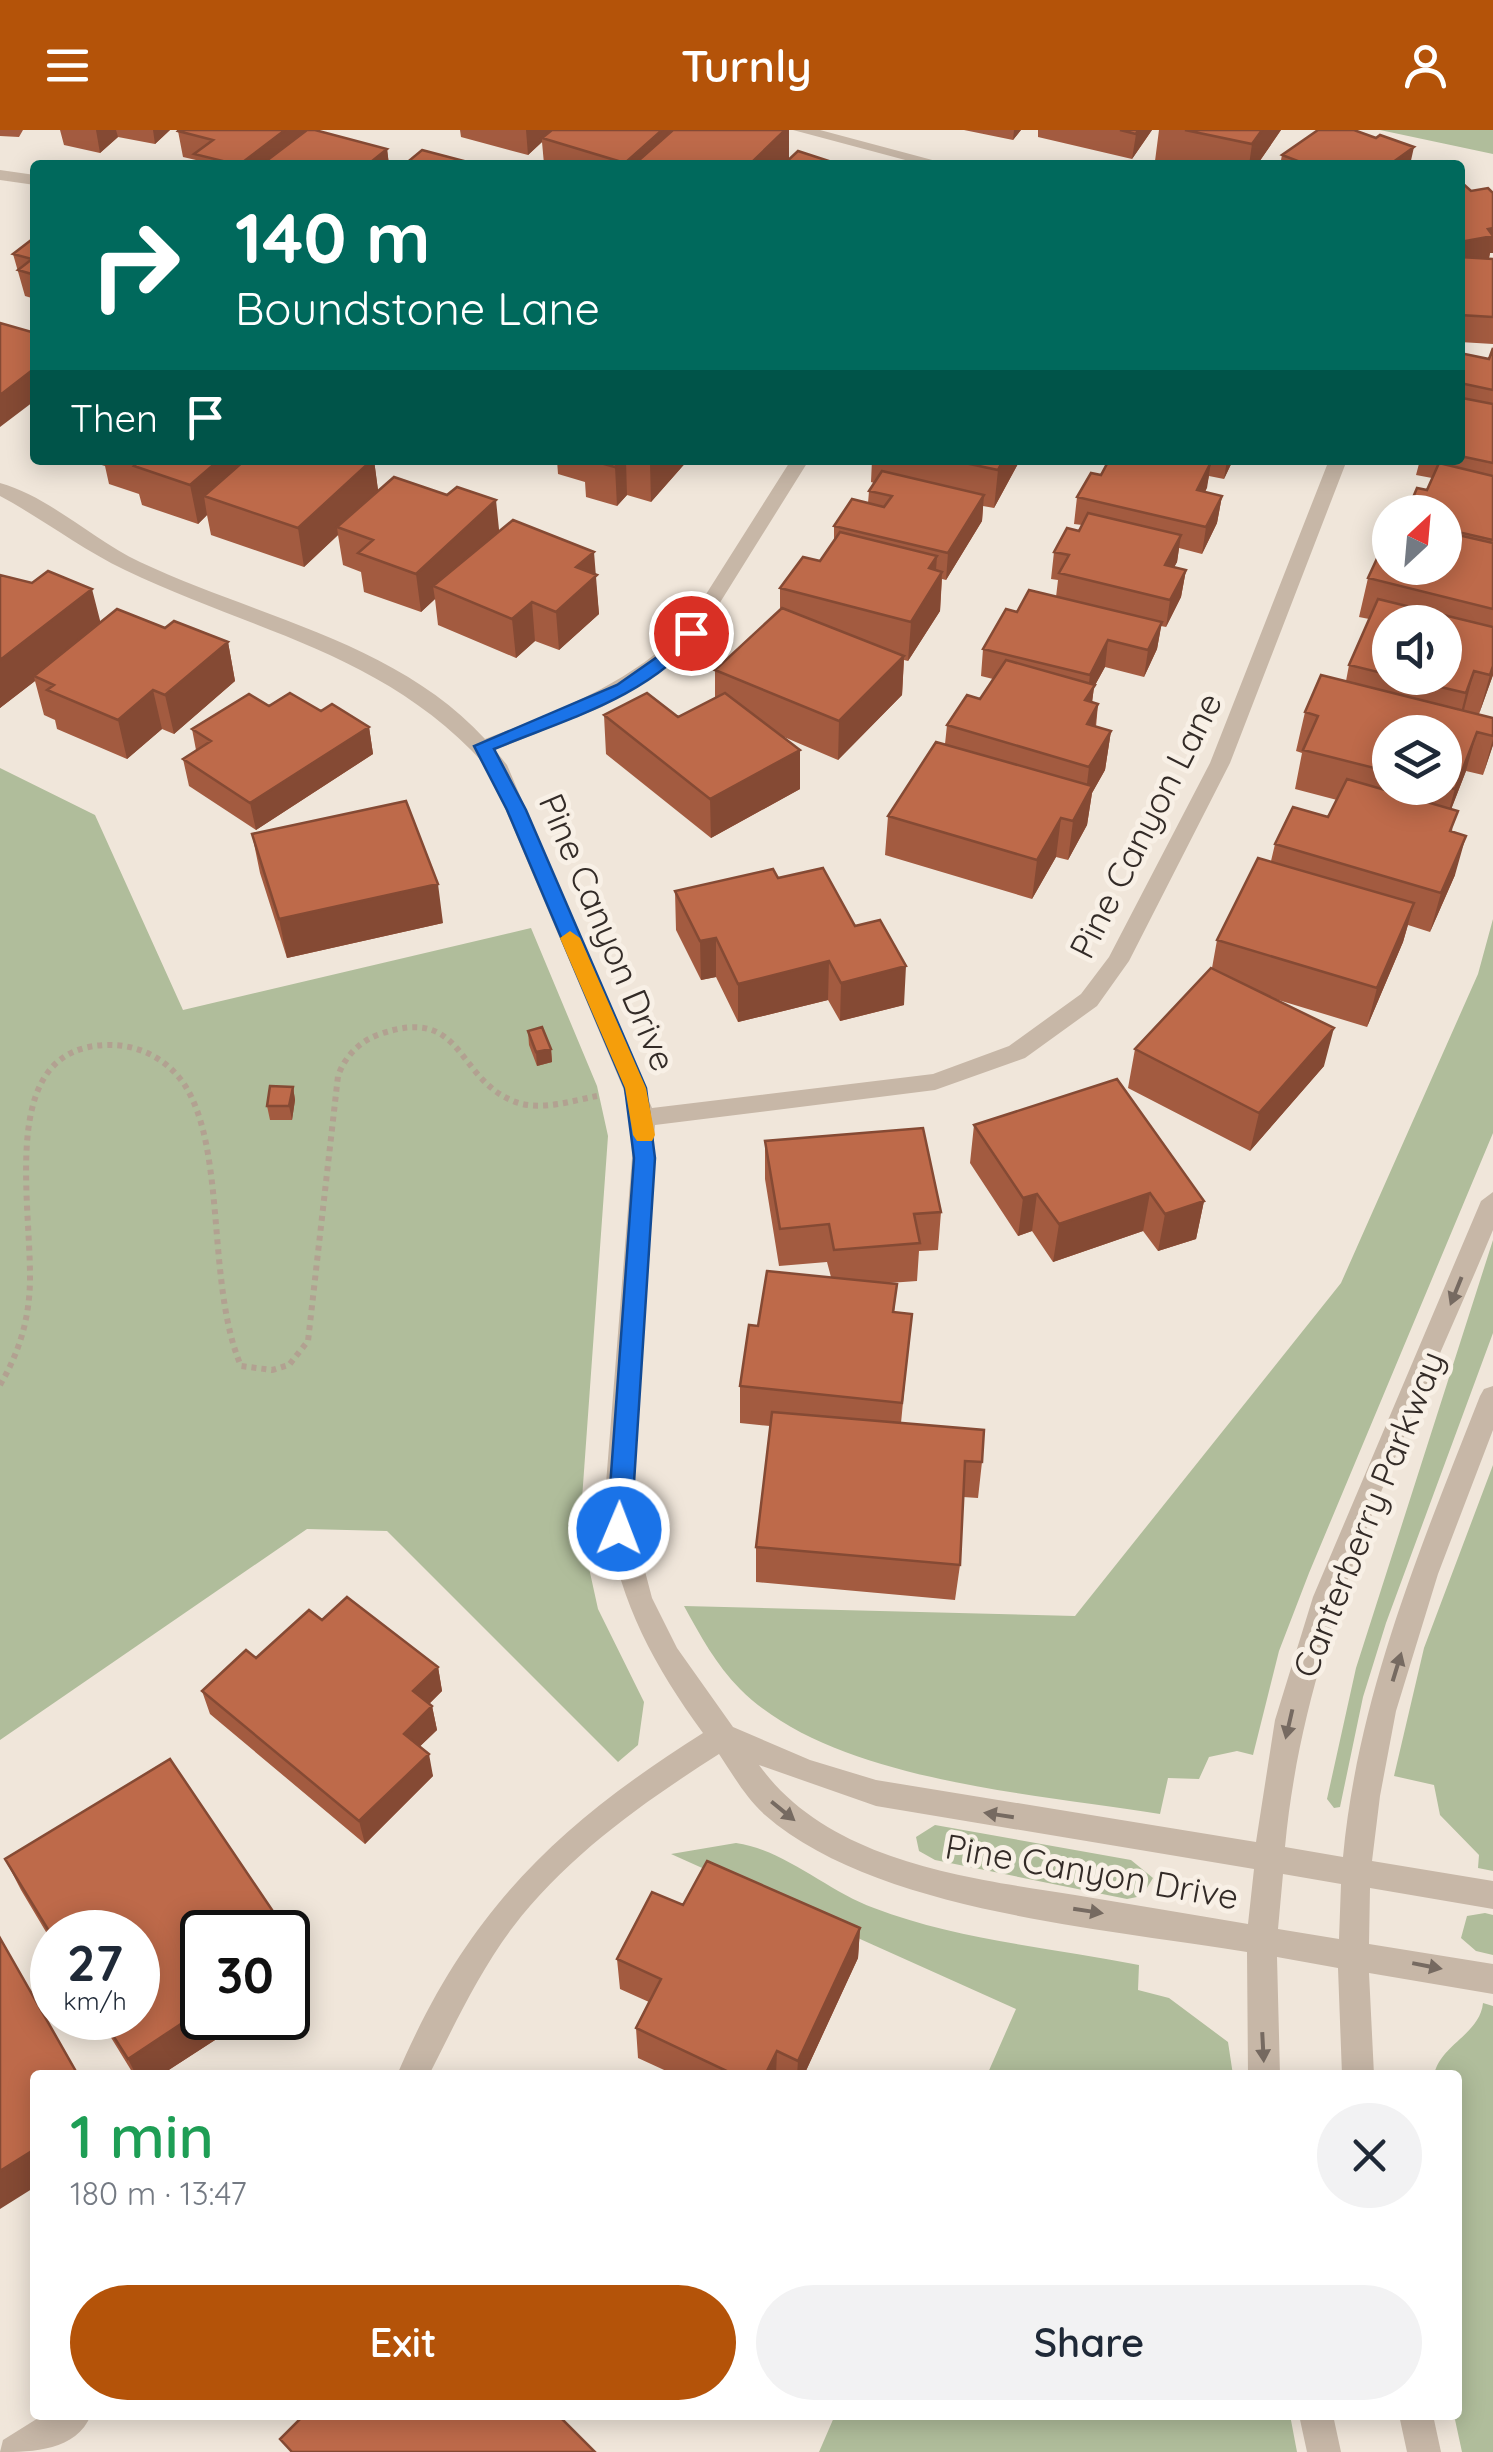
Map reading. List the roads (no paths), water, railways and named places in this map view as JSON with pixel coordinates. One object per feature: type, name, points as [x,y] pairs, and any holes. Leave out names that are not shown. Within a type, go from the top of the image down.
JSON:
[{"type":"street","points":[[801,130],[923,160]]},
{"type":"street","points":[[0,175],[30,179]]},
{"type":"street","points":[[483,746],[623,689],[673,653],[699,622],[797,465]]},
{"type":"street","name":"Pine Canyon Lane","points":[[643,1118],[935,1082],[1017,1052],[1089,1000],[1118,960],[1220,763],[1336,465]]},
{"type":"street","name":"Pine Canyon Drive","points":[[0,489],[130,565],[405,682],[463,725],[483,746],[510,794],[635,1088],[643,1118],[644,1158],[619,1529],[632,1592],[654,1637],[774,1804],[800,1824],[930,1882],[1354,1952],[1493,1979]]},
{"type":"street","name":"Canterberry Parkway","points":[[1264,2070],[1262,1939],[1276,1782],[1308,1654],[1493,1201]]},
{"type":"street","name":"Canterberry Parkway","points":[[1358,2070],[1354,1952],[1358,1873],[1372,1754],[1391,1685],[1493,1396]]},
{"type":"street","points":[[416,2070],[478,1953],[531,1883],[597,1823],[722,1736]]},
{"type":"street","name":"Pine Canyon Drive","points":[[722,1736],[806,1772],[876,1792],[1493,1895]]},
{"type":"street","points":[[15,2452],[66,2420]]},
{"type":"street","points":[[1317,2420],[1324,2452]]},
{"type":"street","points":[[1417,2420],[1424,2452]]}]
